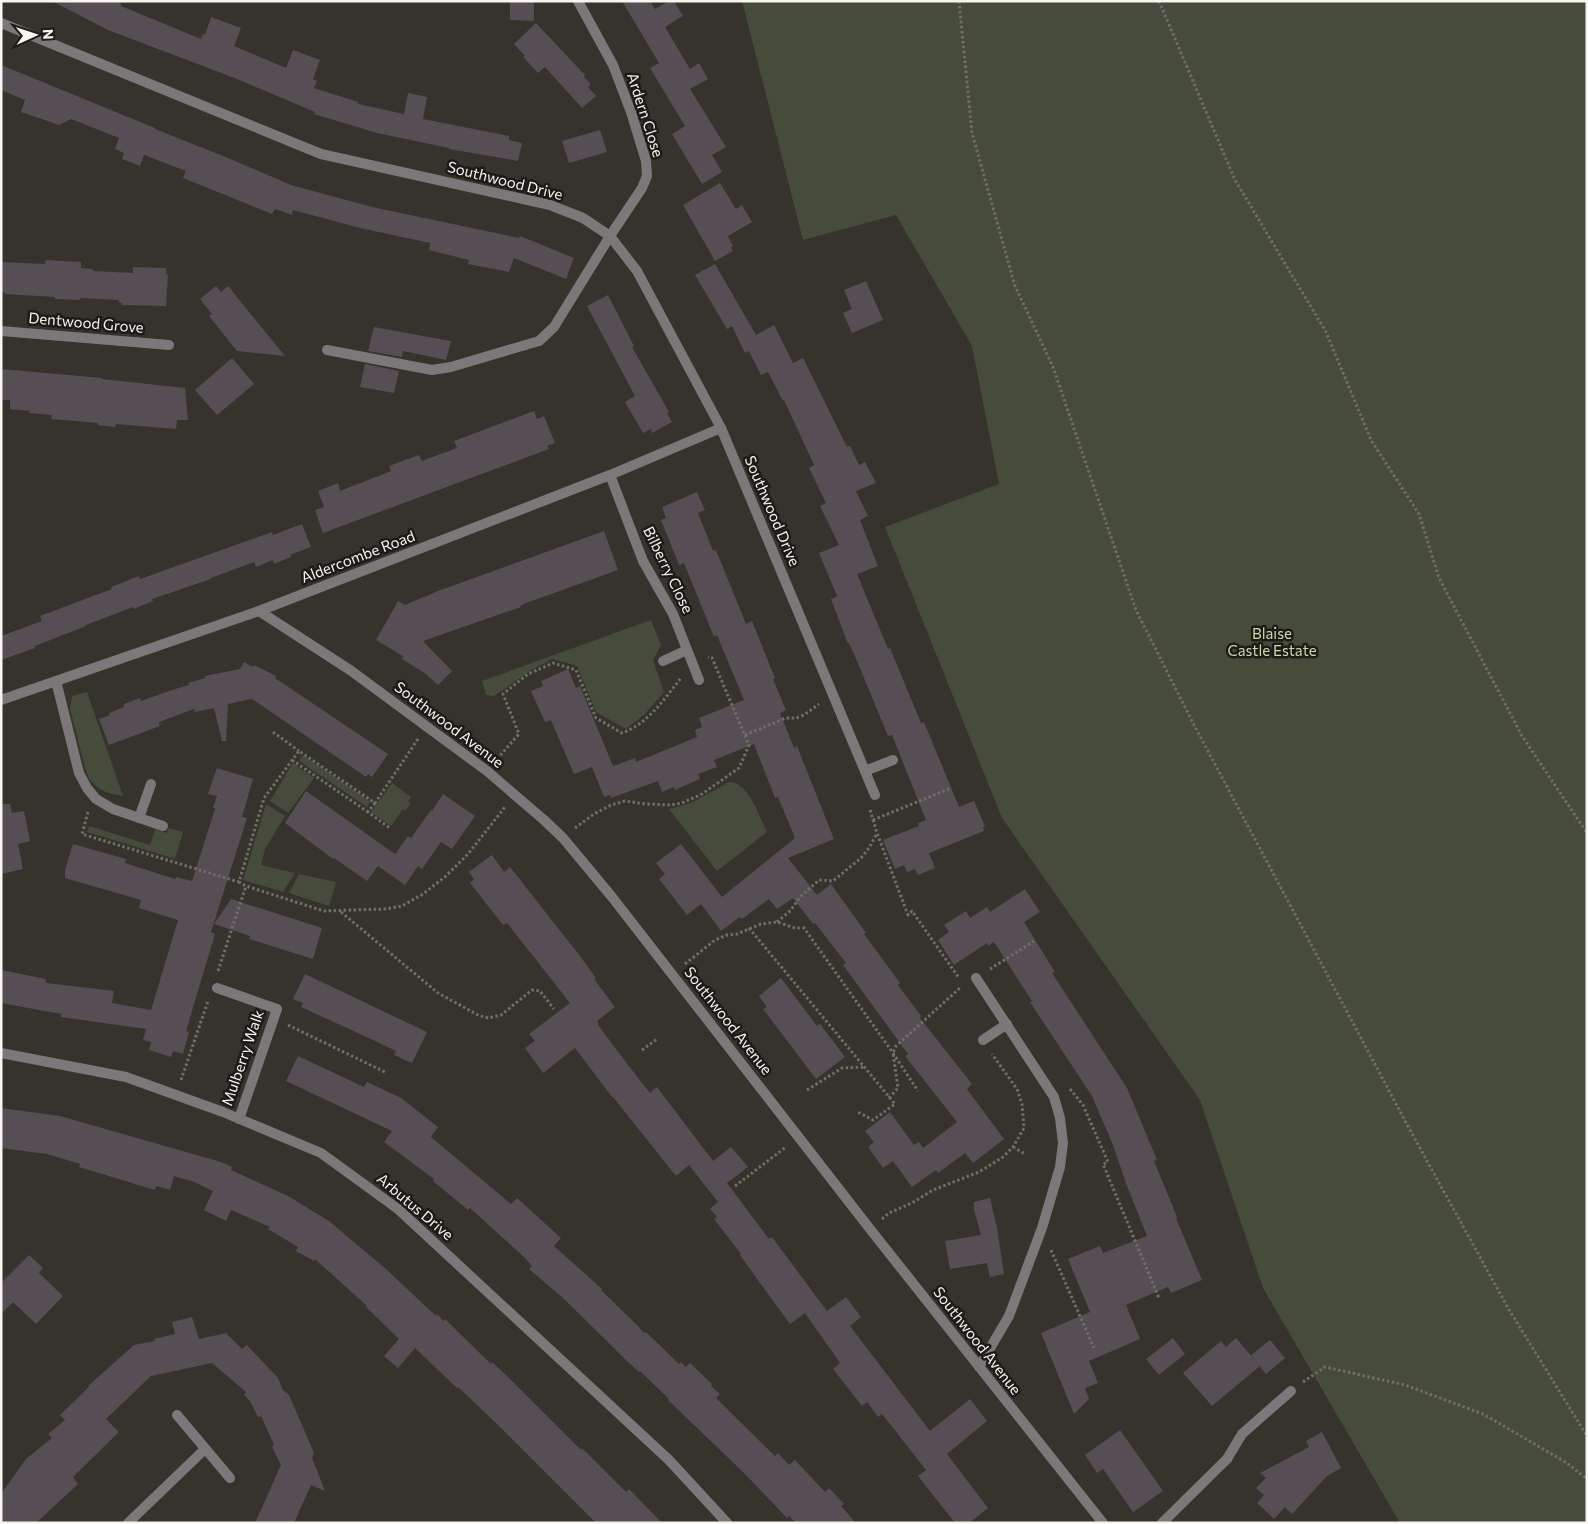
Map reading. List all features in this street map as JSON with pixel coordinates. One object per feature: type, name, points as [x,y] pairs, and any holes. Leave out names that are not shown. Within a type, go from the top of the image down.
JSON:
[{"type":"street","name":"Ardern Close","points":[[327,350],[432,370],[451,367],[539,341],[554,327],[642,188],[647,176],[646,161],[631,112],[613,65],[578,1]]},
{"type":"street","name":"Southwood Drive","points":[[1,24],[321,154],[550,205],[582,218],[610,236],[637,271],[721,428],[875,795]]},
{"type":"street","name":"Dentwood Grove","points":[[1,331],[168,345]]},
{"type":"street","name":"Aldercombe Road","points":[[1,700],[259,611],[610,475],[721,428]]},
{"type":"street","name":"Bilberry Close","points":[[610,475],[643,561],[673,614],[699,680]]},
{"type":"street","name":"Southwood Avenue","points":[[259,611],[350,670],[487,771],[563,838],[612,897],[1103,1523]]},
{"type":"street","points":[[662,661],[687,650]]},
{"type":"street","points":[[56,681],[79,773],[87,788],[96,800],[163,826]]},
{"type":"street","points":[[865,771],[893,760]]},
{"type":"street","points":[[139,818],[151,784]]},
{"type":"street","points":[[976,978],[1054,1097],[1060,1118],[1063,1143],[1060,1167],[1042,1228],[1009,1316],[979,1367]]},
{"type":"street","name":"Mulberry Walk","points":[[217,988],[277,1009],[239,1119]]},
{"type":"street","points":[[982,1040],[1007,1024]]},
{"type":"street","name":"Arbutus Drive","points":[[1,1053],[126,1078],[239,1119],[321,1153],[398,1209],[669,1460],[727,1523]]},
{"type":"street","points":[[1162,1523],[1227,1459],[1242,1434],[1291,1391]]},
{"type":"street","points":[[177,1415],[230,1478]]},
{"type":"street","points":[[128,1523],[205,1448]]},
{"type":"path","points":[[959,1],[972,133],[1015,286],[1053,367],[1136,610],[1193,723],[1420,1147],[1508,1308],[1587,1436]]},
{"type":"path","points":[[1159,1],[1235,180],[1326,332],[1371,440],[1419,514],[1439,578],[1522,736],[1587,833]]},
{"type":"path","points":[[563,838],[594,814],[611,805],[625,801],[671,805],[682,803],[702,794],[739,768],[749,745],[712,658],[687,650]]},
{"type":"path","points":[[487,771],[519,734],[503,694],[528,674],[553,663],[576,670],[596,718],[622,733],[633,729],[647,718],[693,665]]},
{"type":"path","points":[[744,735],[786,718],[796,718],[804,715],[833,693]]},
{"type":"path","points":[[368,812],[426,727]]},
{"type":"path","points":[[273,732],[375,803]]},
{"type":"path","points":[[239,882],[264,798],[299,751]]},
{"type":"path","points":[[292,760],[391,829]]},
{"type":"path","points":[[873,820],[951,788]]},
{"type":"path","points":[[93,795],[82,834],[239,882],[246,886],[324,911],[340,912],[402,906],[423,894],[446,876],[468,854],[514,794]]},
{"type":"path","points":[[875,795],[867,798],[873,820],[908,915],[912,911],[963,985],[896,1046],[893,1053],[898,1088],[889,1098]]},
{"type":"path","points":[[777,922],[792,910],[800,897],[819,880],[833,881],[861,858],[877,833]]},
{"type":"path","points":[[340,912],[438,993],[478,1015],[488,1018],[501,1015],[532,990],[540,991],[554,1009]]},
{"type":"path","points":[[672,974],[715,940],[727,935],[738,934],[761,924],[777,922],[795,928],[804,928],[918,1091]]},
{"type":"path","points":[[749,928],[894,1104],[873,1120],[856,1111]]},
{"type":"path","points":[[976,978],[1034,941]]},
{"type":"path","points":[[274,1018],[385,1072]]},
{"type":"path","points":[[642,1050],[657,1039]]},
{"type":"path","points":[[870,1228],[889,1214],[933,1190],[978,1172],[1003,1158],[1013,1148],[1024,1128],[1022,1104],[1017,1089],[982,1040]]},
{"type":"path","points":[[807,1090],[842,1068],[864,1067]]},
{"type":"path","points":[[1067,1084],[1083,1105],[1108,1162],[1103,1164],[1159,1298]]},
{"type":"path","points":[[735,1186],[799,1137]]},
{"type":"path","points":[[1013,1148],[1025,1154]]},
{"type":"path","points":[[1042,1228],[1094,1348]]},
{"type":"path","points":[[1291,1391],[1325,1367],[1405,1385],[1483,1414],[1566,1463],[1587,1479]]},
{"type":"green space","name":"Blaise Castle Estate","points":[[742,1],[1587,1],[1587,1523],[1400,1523],[1263,1288],[1200,1100],[1002,818],[885,527],[999,484],[972,346],[896,215],[803,240]]},
{"type":"green space","points":[[651,620],[661,645],[653,660],[664,692],[644,715],[626,729],[596,712],[577,666],[552,659],[530,671],[494,696],[486,695],[482,681]]},
{"type":"green space","points":[[87,692],[123,796],[108,793],[98,788],[90,780],[85,768],[70,709],[72,696]]},
{"type":"green space","points":[[303,755],[370,801],[367,807],[299,761]]},
{"type":"green space","points":[[293,763],[314,778],[288,813],[270,801]]},
{"type":"green space","points":[[729,782],[736,783],[748,794],[767,832],[717,871],[669,809],[691,803]]},
{"type":"green space","points":[[392,783],[411,797],[408,802],[411,803],[405,811],[403,809],[391,826],[371,812]]},
{"type":"green space","points":[[266,804],[285,816],[265,849],[261,865],[295,873],[283,892],[243,880]]},
{"type":"green space","points":[[89,826],[150,845],[155,829],[167,833],[168,828],[183,832],[175,859],[87,832]]},
{"type":"green space","points":[[299,874],[336,882],[329,906],[289,893]]},
{"type":"building","points":[[52,1],[120,1],[121,6],[201,39],[203,34],[205,35],[211,17],[241,28],[234,46],[286,68],[293,50],[320,60],[313,79],[317,81],[314,88],[358,102],[358,104],[404,114],[408,93],[427,97],[423,119],[509,136],[509,140],[522,143],[518,161],[449,149],[377,133],[314,114],[315,112],[232,77],[108,30]]},
{"type":"building","points":[[510,1],[534,1],[534,21],[510,20]]},
{"type":"building","points":[[622,1],[650,1],[655,9],[669,1],[674,1],[683,16],[665,27],[690,69],[699,63],[708,79],[690,89],[726,147],[712,155],[722,172],[702,184],[672,134],[685,126],[650,68],[659,63]]},
{"type":"building","points":[[536,23],[585,75],[584,77],[591,84],[588,87],[596,96],[582,108],[545,67],[538,73],[514,44]]},
{"type":"building","points":[[1,65],[291,185],[372,207],[519,238],[520,236],[574,258],[566,279],[514,258],[509,272],[468,264],[469,260],[429,250],[430,243],[360,228],[293,210],[292,215],[275,209],[272,214],[183,178],[186,171],[144,155],[140,166],[122,159],[124,153],[115,149],[119,138],[71,119],[59,125],[21,112],[25,100],[1,90]]},
{"type":"building","points":[[600,130],[607,152],[569,163],[562,141]]},
{"type":"building","points":[[720,183],[736,209],[742,205],[752,222],[728,236],[733,246],[731,247],[733,251],[715,261],[683,205]]},
{"type":"building","points":[[46,260],[81,262],[81,268],[93,269],[93,271],[133,273],[133,267],[166,268],[166,275],[168,274],[166,306],[122,305],[119,300],[55,299],[55,297],[4,294],[5,292],[1,292],[1,262],[45,264]]},
{"type":"building","points":[[715,264],[756,335],[774,325],[793,363],[803,358],[847,447],[850,446],[859,465],[865,462],[876,483],[856,491],[868,516],[860,520],[878,566],[857,574],[921,723],[924,722],[959,807],[974,801],[985,826],[983,827],[984,831],[929,853],[935,868],[918,875],[915,869],[907,872],[904,865],[895,869],[883,840],[919,826],[918,823],[926,820],[892,735],[888,736],[848,644],[831,599],[837,596],[819,553],[839,545],[820,506],[826,503],[809,468],[814,465],[784,400],[768,372],[761,375],[749,351],[745,353],[732,326],[727,329],[695,275]]},
{"type":"building","points":[[866,281],[883,320],[852,333],[843,313],[852,309],[844,290]]},
{"type":"building","points":[[216,286],[221,292],[228,286],[285,356],[237,351],[209,316],[212,314],[200,299]]},
{"type":"building","points":[[608,295],[634,346],[632,347],[669,412],[667,413],[672,422],[652,433],[651,429],[643,433],[625,402],[635,396],[587,306]]},
{"type":"building","points":[[374,327],[451,341],[446,360],[403,351],[402,357],[368,351]]},
{"type":"building","points":[[232,358],[254,384],[217,415],[195,390]]},
{"type":"building","points":[[365,364],[399,371],[394,393],[360,387]]},
{"type":"building","points":[[1,369],[185,388],[188,420],[177,420],[176,429],[116,424],[115,427],[98,425],[98,423],[51,419],[52,415],[10,409],[10,400],[1,400]]},
{"type":"building","points":[[534,411],[537,419],[544,416],[555,443],[547,446],[549,449],[323,533],[315,510],[324,507],[318,491],[338,483],[340,491],[391,471],[389,466],[419,455],[422,461],[457,448],[454,441]]},
{"type":"building","points":[[697,492],[705,510],[698,513],[713,551],[716,550],[746,624],[752,621],[786,710],[780,713],[794,748],[797,746],[834,839],[788,858],[817,895],[831,884],[866,933],[864,934],[900,983],[898,985],[921,1016],[920,1018],[972,1084],[967,1089],[1004,1139],[973,1163],[965,1153],[938,1173],[936,1170],[912,1187],[893,1161],[883,1168],[868,1147],[874,1142],[865,1131],[890,1112],[914,1145],[919,1142],[923,1148],[957,1122],[905,1056],[908,1054],[843,965],[846,963],[815,923],[813,924],[793,898],[777,909],[769,899],[742,919],[740,917],[721,931],[701,904],[687,915],[659,879],[665,874],[656,863],[681,844],[722,897],[795,838],[778,797],[775,798],[754,744],[714,760],[717,767],[698,774],[700,779],[675,790],[673,787],[662,792],[658,781],[611,798],[610,795],[604,797],[592,767],[574,774],[551,720],[545,722],[531,691],[543,686],[541,681],[568,669],[576,688],[580,686],[613,766],[635,758],[636,762],[697,737],[695,730],[702,727],[699,718],[744,700],[717,635],[714,637],[684,563],[679,565],[661,520],[666,518],[662,507]]},
{"type":"building","points":[[302,524],[311,547],[290,555],[291,557],[274,564],[273,560],[256,567],[254,562],[152,599],[153,601],[134,609],[133,607],[86,625],[35,646],[35,648],[1,660],[1,636],[42,621],[40,616],[112,589],[111,587],[139,576],[140,579],[272,532],[273,535]]},
{"type":"building","points":[[604,531],[618,570],[526,603],[521,607],[423,641],[452,671],[438,685],[426,674],[402,659],[403,656],[376,640],[398,601],[405,605],[438,591]]},
{"type":"building","points":[[244,662],[276,676],[275,678],[388,754],[372,777],[368,774],[366,777],[252,699],[228,704],[226,741],[222,741],[214,708],[195,712],[194,709],[159,722],[160,726],[109,745],[99,719],[124,707],[124,704],[140,698],[141,701],[189,685],[188,683],[205,678],[205,676],[240,669]]},
{"type":"building","points":[[217,768],[253,779],[242,817],[247,818],[211,932],[215,934],[186,1031],[189,1032],[183,1054],[173,1051],[171,1057],[149,1050],[151,1042],[143,1040],[146,1029],[61,1017],[61,1014],[1,1003],[1,970],[46,979],[46,983],[114,991],[112,1003],[151,1010],[178,920],[139,908],[141,900],[65,878],[65,870],[73,844],[126,859],[125,863],[175,879],[176,877],[192,881],[215,809],[213,808],[217,796],[208,794]]},
{"type":"building","points":[[306,791],[395,854],[408,836],[411,838],[443,794],[475,816],[452,849],[441,842],[422,869],[418,866],[405,885],[378,866],[367,881],[333,859],[285,823]]},
{"type":"building","points":[[1,804],[10,804],[12,813],[24,811],[30,841],[18,844],[23,869],[1,874]]},
{"type":"building","points":[[492,855],[504,872],[510,867],[580,956],[615,1007],[597,1021],[625,1061],[650,1093],[657,1087],[713,1161],[731,1147],[748,1167],[727,1183],[769,1239],[772,1237],[827,1311],[846,1297],[861,1317],[850,1326],[930,1431],[970,1399],[987,1421],[947,1454],[988,1508],[969,1523],[955,1523],[918,1476],[926,1470],[882,1414],[878,1417],[867,1402],[862,1406],[833,1369],[840,1363],[805,1313],[790,1324],[714,1219],[717,1217],[710,1209],[718,1202],[689,1165],[676,1176],[575,1048],[543,1073],[525,1048],[535,1041],[529,1034],[570,1003],[507,923],[503,925],[470,883],[474,879],[469,872]]},
{"type":"building","points":[[1025,889],[1040,912],[1024,922],[1055,972],[1052,973],[1127,1088],[1157,1160],[1154,1161],[1202,1280],[1171,1293],[1168,1287],[1126,1305],[1140,1339],[1089,1361],[1098,1383],[1085,1388],[1089,1399],[1074,1414],[1041,1333],[1090,1312],[1068,1259],[1100,1246],[1103,1253],[1147,1236],[1113,1145],[1092,1096],[1030,1002],[1032,1001],[994,942],[988,946],[987,943],[954,965],[938,940],[949,932],[944,925],[966,911],[970,918],[987,907],[990,912]]},
{"type":"building","points":[[231,899],[322,928],[313,959],[249,939],[250,936],[214,924]]},
{"type":"building","points":[[305,974],[427,1032],[412,1063],[394,1055],[396,1051],[301,1007],[303,1003],[293,999]]},
{"type":"building","points":[[781,978],[817,1026],[820,1024],[845,1057],[816,1079],[763,1009],[767,1007],[759,996]]},
{"type":"building","points":[[298,1056],[364,1087],[367,1082],[401,1098],[438,1127],[431,1137],[511,1204],[517,1198],[561,1238],[554,1246],[602,1289],[644,1333],[646,1332],[679,1364],[681,1362],[686,1367],[690,1363],[720,1394],[716,1398],[775,1456],[778,1453],[789,1465],[795,1460],[825,1492],[829,1488],[844,1504],[841,1506],[856,1523],[796,1523],[789,1516],[787,1518],[640,1371],[628,1362],[563,1298],[529,1269],[532,1266],[525,1258],[470,1208],[468,1210],[433,1181],[434,1179],[384,1142],[392,1131],[286,1081]]},
{"type":"building","points":[[1,1108],[60,1116],[221,1162],[232,1167],[231,1170],[288,1196],[329,1221],[386,1269],[436,1316],[437,1314],[444,1321],[445,1319],[491,1364],[492,1362],[509,1378],[581,1450],[582,1448],[626,1492],[629,1489],[662,1523],[596,1523],[496,1423],[415,1348],[398,1368],[384,1356],[399,1339],[367,1306],[315,1259],[314,1261],[296,1251],[298,1247],[268,1229],[270,1227],[231,1210],[226,1221],[204,1210],[213,1191],[194,1182],[174,1176],[170,1190],[156,1186],[155,1190],[79,1167],[80,1164],[47,1154],[1,1148]]},
{"type":"building","points":[[990,1198],[1004,1274],[990,1277],[987,1263],[950,1269],[945,1241],[981,1235],[974,1210],[974,1202]]},
{"type":"building","points":[[29,1255],[43,1268],[39,1273],[63,1296],[36,1324],[13,1302],[1,1314],[1,1283]]},
{"type":"building","points":[[192,1317],[199,1339],[226,1333],[242,1349],[247,1345],[278,1378],[283,1390],[289,1395],[314,1453],[312,1458],[325,1491],[311,1485],[294,1523],[255,1523],[281,1465],[272,1447],[274,1445],[261,1416],[258,1417],[250,1401],[244,1395],[246,1392],[212,1363],[151,1376],[106,1419],[119,1432],[73,1477],[78,1484],[36,1523],[1,1523],[1,1494],[26,1459],[52,1438],[48,1434],[65,1420],[60,1415],[88,1386],[134,1345],[155,1341],[154,1339],[175,1334],[172,1322]]},
{"type":"building","points":[[1173,1338],[1185,1354],[1159,1375],[1146,1359]]},
{"type":"building","points":[[1236,1338],[1260,1366],[1212,1406],[1183,1373],[1221,1341],[1226,1347]]},
{"type":"building","points":[[1270,1340],[1285,1358],[1266,1374],[1251,1355]]},
{"type":"building","points":[[1120,1430],[1163,1491],[1133,1512],[1103,1469],[1097,1473],[1085,1455]]},
{"type":"building","points":[[1322,1432],[1341,1468],[1327,1476],[1292,1514],[1285,1507],[1274,1519],[1257,1503],[1264,1495],[1256,1488],[1266,1478],[1260,1473],[1309,1447],[1306,1441]]}]
